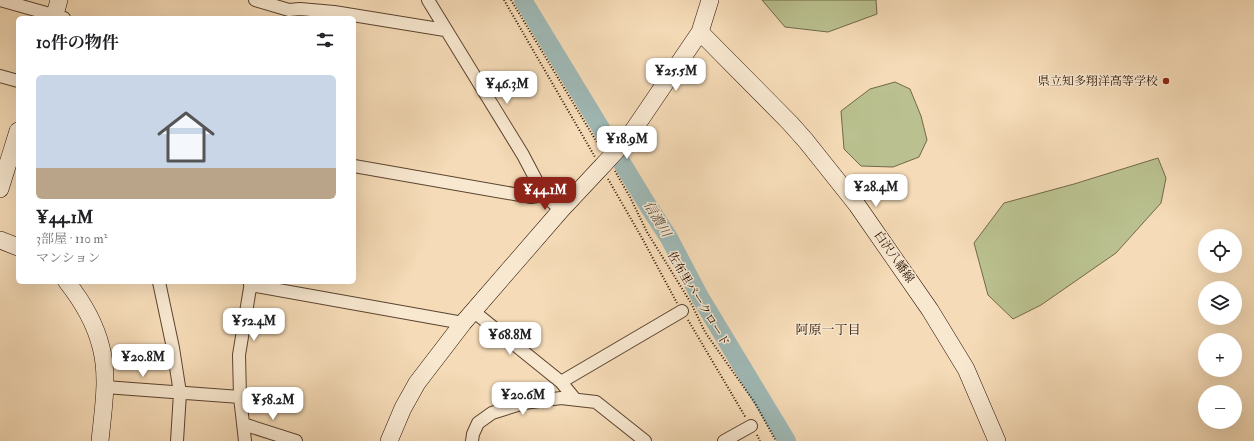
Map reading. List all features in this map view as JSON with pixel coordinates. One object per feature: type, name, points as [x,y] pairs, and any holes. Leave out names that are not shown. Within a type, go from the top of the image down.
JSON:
[{"type":"street","points":[[0,0],[58,13]]},
{"type":"street","points":[[255,0],[289,9],[300,8],[334,12],[445,30]]},
{"type":"street","points":[[428,0],[523,155],[544,195],[561,210]]},
{"type":"street","points":[[389,441],[403,408],[417,383],[468,317],[561,210],[628,138],[700,32],[710,0]]},
{"type":"street","name":"白沢八幡線","points":[[700,32],[794,127],[857,206],[930,310],[966,369],[997,441]]},
{"type":"street","points":[[0,76],[16,80]]},
{"type":"street","points":[[0,189],[16,137]]},
{"type":"street","points":[[356,166],[531,197],[544,195]]},
{"type":"street","points":[[0,240],[16,246]]},
{"type":"street","points":[[69,284],[86,310],[101,347],[105,387],[100,441]]},
{"type":"street","points":[[159,284],[173,348],[180,393],[177,441]]},
{"type":"street","points":[[245,441],[240,397],[239,355],[250,284]]},
{"type":"street","points":[[256,284],[468,317],[561,382],[575,399]]},
{"type":"street","points":[[561,382],[682,311]]},
{"type":"street","points":[[105,387],[240,397]]},
{"type":"street","points":[[472,441],[473,434],[478,423],[492,413],[524,403],[561,398],[596,402],[645,441]]},
{"type":"street","points":[[243,424],[296,441]]},
{"type":"street","points":[[724,441],[751,426]]},
{"type":"path","points":[[504,0],[605,162],[642,238],[682,311],[760,441]]},
{"type":"path","name":"佐布里パークロード","points":[[511,0],[605,162],[630,197],[647,232],[691,303],[705,332],[755,403],[776,441]]},
{"type":"green space","points":[[762,0],[876,0],[877,14],[828,32],[785,27]]},
{"type":"green space","points":[[895,82],[910,89],[921,116],[927,140],[919,157],[893,167],[861,166],[844,149],[841,111],[870,89]]},
{"type":"green space","points":[[1158,158],[1166,178],[1161,203],[1116,253],[1041,305],[1013,319],[988,295],[974,243],[1004,203],[1074,184]]},
{"type":"waterway","name":"信濃川","points":[[523,0],[669,238],[700,297],[787,441]]},
{"type":"place","name":"県立知多翔洋高等学校","points":[[1166,81]]},
{"type":"district","name":"阿原一丁目","points":[[828,330]]}]
